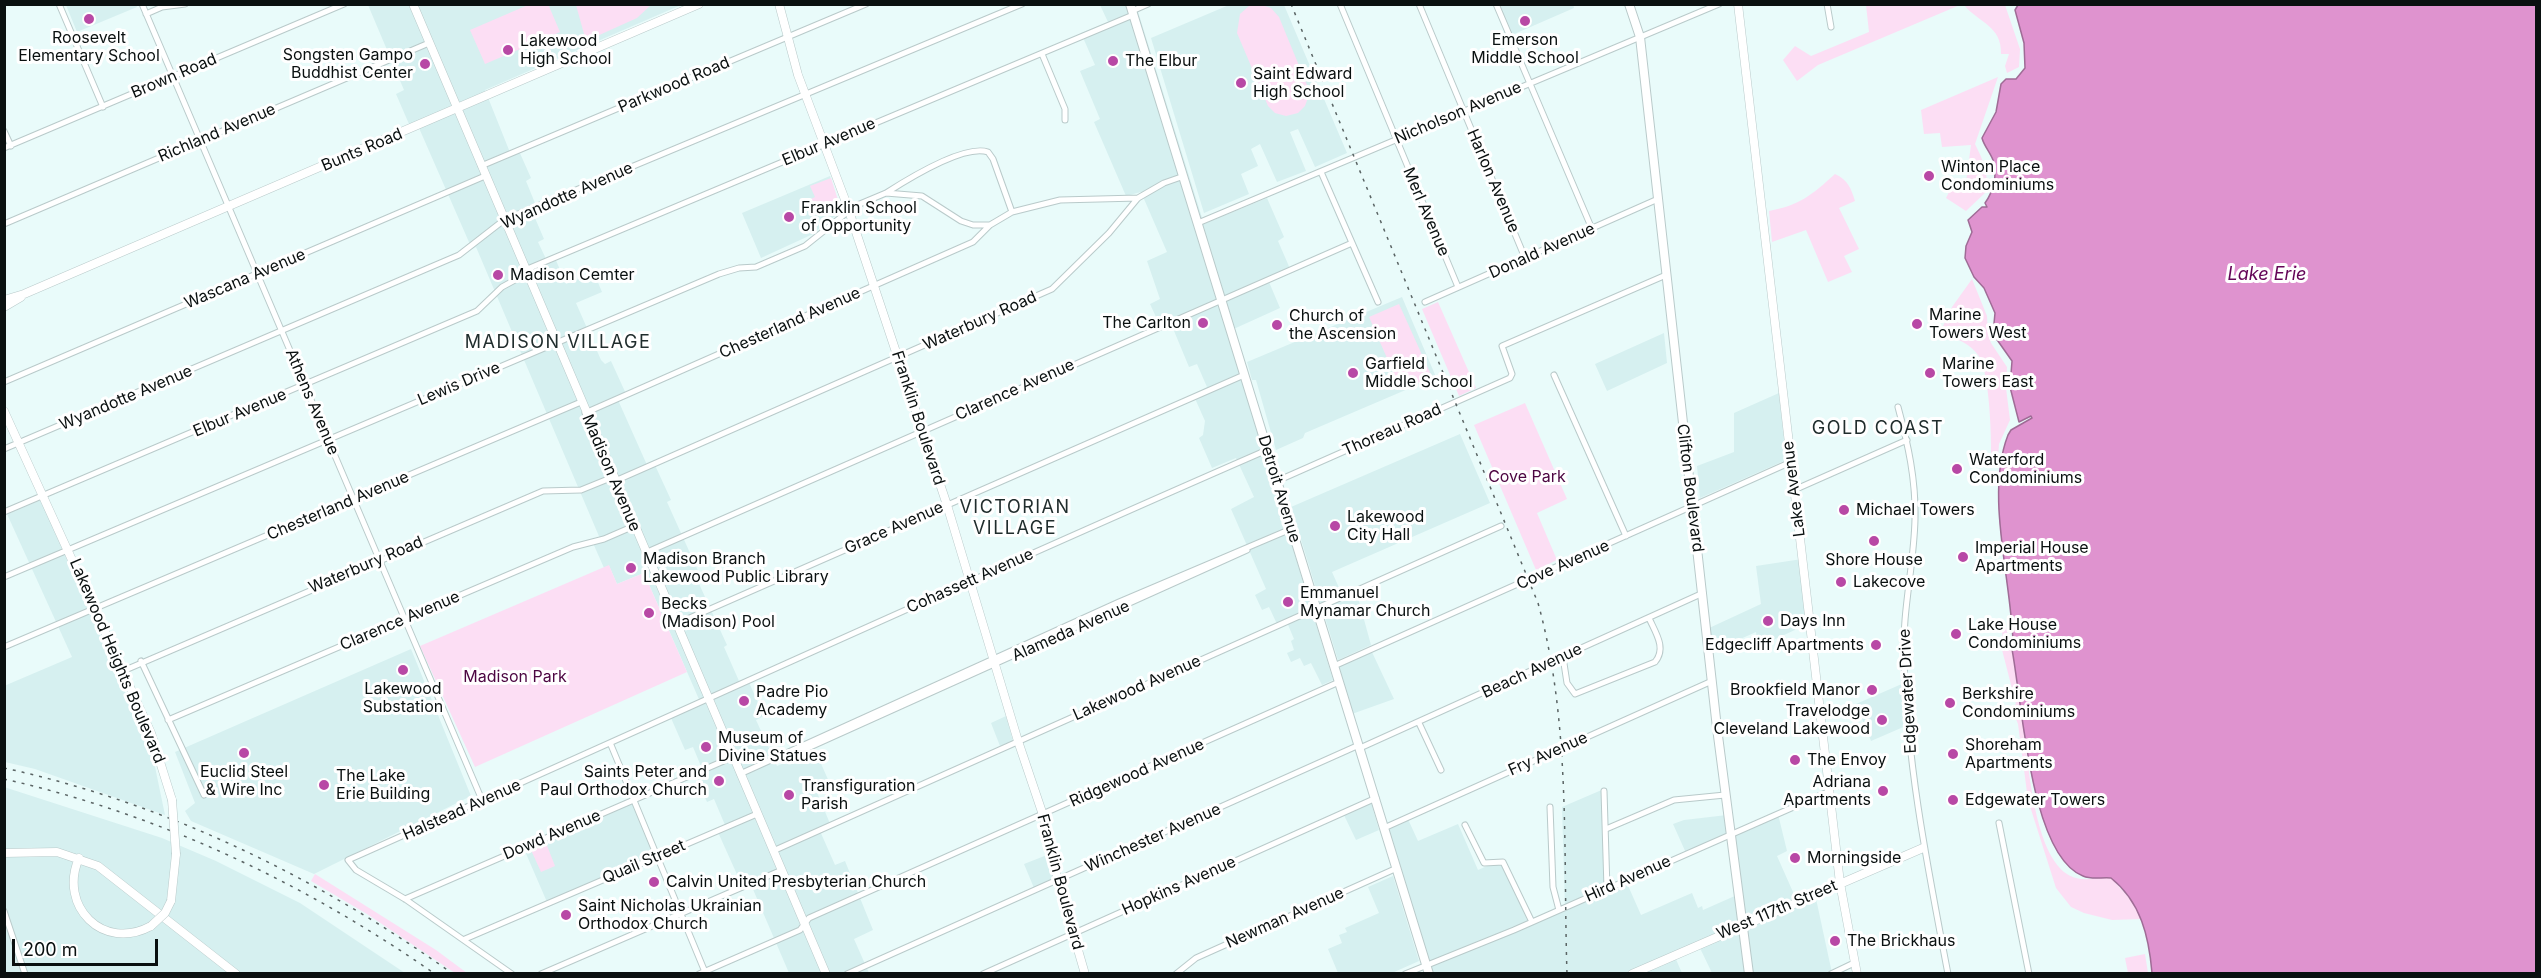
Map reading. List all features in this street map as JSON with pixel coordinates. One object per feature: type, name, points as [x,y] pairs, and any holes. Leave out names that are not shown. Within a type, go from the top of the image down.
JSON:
[{"type":"main road","name":"Clifton Boulevard","points":[[1629,4],[1640,37],[1725,795],[1749,974]]},
{"type":"main road","name":"Detroit Avenue","points":[[1132,10],[1428,970]]},
{"type":"street","points":[[59,4],[103,107]]},
{"type":"street","name":"Athens Avenue","points":[[142,4],[482,800]]},
{"type":"street","points":[[146,15],[162,7],[185,4]]},
{"type":"street","name":"Brown Road","points":[[8,147],[344,4]]},
{"type":"street","name":"Madison Avenue","points":[[413,4],[555,343],[826,974]]},
{"type":"street","name":"Bunts Road","points":[[4,300],[24,294],[229,208],[699,4]]},
{"type":"street","name":"Franklin Boulevard","points":[[779,4],[806,95],[826,144],[947,505],[1018,741],[1043,815],[1058,881],[1085,974]]},
{"type":"street","name":"Parkwood Road","points":[[481,166],[866,4]]},
{"type":"street","name":"Wyandotte Avenue","points":[[4,449],[459,255],[504,220],[1022,4]]},
{"type":"street","name":"Elbur Avenue","points":[[4,512],[45,497],[477,311],[502,287],[526,272],[1042,54],[1148,4]]},
{"type":"street","name":"Merl Avenue","points":[[1340,4],[1458,287]]},
{"type":"street","name":"Harlon Avenue","points":[[1419,4],[1525,258]]},
{"type":"street","points":[[1496,4],[1592,229]]},
{"type":"street","name":"Nicholson Avenue","points":[[1198,224],[1719,4]]},
{"type":"street","name":"Lake Avenue","points":[[1738,4],[1840,883],[1857,974]]},
{"type":"street","points":[[1827,4],[1831,27]]},
{"type":"street","name":"Richland Avenue","points":[[4,224],[429,43]]},
{"type":"street","points":[[1042,54],[1065,109],[1065,120]]},
{"type":"street","points":[[4,131],[8,147]]},
{"type":"street","name":"Lewis Drive","points":[[4,577],[719,274],[739,268],[756,267],[805,246],[849,211],[905,181],[977,148],[988,152],[993,159],[1012,212]]},
{"type":"street","points":[[1322,172],[1378,302]]},
{"type":"street","name":"Wascana Avenue","points":[[4,382],[485,176]]},
{"type":"street","name":"Waterbury Road","points":[[123,671],[141,661],[543,491],[581,490],[614,479],[1052,289],[1108,233],[1137,198],[1164,183],[1184,176]]},
{"type":"street","points":[[905,181],[909,195]]},
{"type":"street","points":[[886,193],[922,196],[961,221],[973,225],[990,225],[1012,212],[1060,200],[1137,198]]},
{"type":"street","name":"Donald Avenue","points":[[1425,302],[1658,199]]},
{"type":"street","points":[[973,225],[977,238]]},
{"type":"street","name":"Chesterland Avenue","points":[[585,413],[874,286],[977,238],[990,225]]},
{"type":"street","name":"Clarence Avenue","points":[[645,553],[1352,243]]},
{"type":"street","name":"Thoreau Road","points":[[1277,481],[1510,378],[1512,374],[1502,346],[1666,275]]},
{"type":"street","name":"Bunts Road","points":[[4,307],[24,294]]},
{"type":"street","name":"Grace Avenue","points":[[676,624],[1244,375]]},
{"type":"street","points":[[1554,375],[1626,536]]},
{"type":"street","name":"Chesterland Avenue","points":[[4,647],[581,402]]},
{"type":"street","name":"Edgewater Drive","points":[[1898,407],[1912,466],[1915,519],[1903,631],[1905,689],[1923,848],[1948,974]]},
{"type":"street","name":"Lakewood Heights Boulevard","points":[[4,411],[158,749],[172,800],[176,854],[171,901],[165,913],[151,926],[131,933],[113,932],[93,924],[85,916],[75,898],[73,886],[79,858]]},
{"type":"street","points":[[1794,490],[1907,440]]},
{"type":"street","name":"Cohassett Avenue","points":[[708,700],[725,690],[970,580],[1267,450]]},
{"type":"street","name":"Cove Avenue","points":[[1334,666],[1791,462]]},
{"type":"street","name":"Clarence Avenue","points":[[168,720],[573,548],[604,539],[634,526]]},
{"type":"street","name":"Lakewood Avenue","points":[[773,850],[1501,526]]},
{"type":"street","name":"Alameda Avenue","points":[[740,774],[786,754],[799,752],[1120,605],[1235,558],[1254,546],[1292,530]]},
{"type":"street","name":"Beach Avenue","points":[[1360,747],[1419,723],[1703,593]]},
{"type":"street","points":[[1563,657],[1568,686],[1575,694],[1657,660],[1661,646],[1649,618]]},
{"type":"street","points":[[141,661],[204,795]]},
{"type":"street","name":"Fry Avenue","points":[[1384,828],[1712,681]]},
{"type":"street","name":"Ridgewood Avenue","points":[[703,973],[800,930],[809,918],[1339,682]]},
{"type":"street","name":"Halstead Avenue","points":[[405,899],[356,870],[348,860],[708,700]]},
{"type":"street","points":[[1419,723],[1441,770]]},
{"type":"street","points":[[611,744],[703,973]]},
{"type":"street","name":"Winchester Avenue","points":[[847,974],[1360,747]]},
{"type":"street","name":"Dowd Avenue","points":[[405,899],[733,757]]},
{"type":"street","points":[[1604,791],[1607,889]]},
{"type":"street","name":"Hird Avenue","points":[[1405,974],[1428,970],[1830,791]]},
{"type":"street","points":[[1606,829],[1674,800],[1725,795]]},
{"type":"street","name":"Hopkins Avenue","points":[[983,974],[1376,798]]},
{"type":"street","points":[[1550,807],[1553,887],[1559,910]]},
{"type":"street","name":"Quail Street","points":[[465,939],[757,814]]},
{"type":"street","points":[[1999,823],[2029,974]]},
{"type":"street","points":[[1465,825],[1485,863],[1503,862],[1532,922]]},
{"type":"street","name":"West 117th Street","points":[[1632,974],[1742,924],[1923,848]]},
{"type":"street","points":[[4,853],[57,852],[79,858],[116,878],[236,974]]},
{"type":"street","name":"Newman Avenue","points":[[1176,974],[1196,958],[1397,868]]},
{"type":"street","points":[[541,974],[782,870]]},
{"type":"street","points":[[405,899],[512,974]]},
{"type":"street","points":[[4,911],[25,974]]},
{"type":"street","points":[[1831,974],[1854,963]]},
{"type":"shaded area","name":"Roosevelt Elementary School","points":[[136,4],[137,7],[77,32],[66,5]]},
{"type":"shaded area","name":"Emerson Middle School","points":[[1573,4],[1574,8],[1512,35],[1499,5]]},
{"type":"shaded area","points":[[368,5],[681,5],[485,90],[511,155],[519,151],[531,178],[526,181],[537,208],[532,211],[544,239],[538,242],[547,261],[555,258],[566,284],[594,273],[602,292],[576,303],[601,360],[605,364],[611,361],[627,396],[618,400],[647,465],[654,463],[671,500],[667,502],[699,573],[695,575],[727,645],[724,647],[739,681],[747,678],[764,716],[756,720],[777,766],[815,750],[830,784],[816,790],[831,826],[820,831],[835,865],[845,861],[873,930],[854,939],[869,973],[789,973],[752,887],[744,890],[717,830],[725,825],[714,799],[707,802],[697,780],[705,776],[693,747],[685,750],[671,718],[701,704],[644,573],[617,584],[609,566],[604,568],[593,543],[601,541],[476,247],[472,249],[419,128],[412,131],[396,94],[404,90]]},
{"type":"shaded area","points":[[1100,5],[1136,5],[1204,224],[1267,198],[1284,237],[1278,241],[1291,271],[1269,282],[1280,308],[1227,332],[1333,680],[1322,685],[1311,663],[1304,666],[1300,658],[1291,662],[1287,653],[1294,650],[1291,641],[1294,639],[1286,620],[1277,624],[1269,607],[1262,610],[1255,595],[1266,589],[1231,509],[1254,497],[1236,458],[1212,468],[1199,438],[1203,435],[1205,421],[1193,394],[1207,387],[1197,364],[1189,367],[1172,326],[1162,330],[1150,304],[1160,299],[1147,261],[1167,252],[1141,192],[1126,196],[1094,122],[1100,119],[1080,71],[1095,65],[1081,33],[1108,22]]},
{"type":"shaded area","name":"Saint Edward High School","points":[[1229,5],[1284,5],[1347,153],[1315,167],[1298,129],[1290,132],[1306,171],[1277,182],[1260,144],[1251,149],[1258,166],[1241,174],[1249,194],[1204,213],[1151,38]]},
{"type":"shaded area","name":"Franklin School of Opportunity","points":[[830,176],[840,212],[811,235],[761,258],[742,213]]},
{"type":"shaded area","name":"Garfield Middle School","points":[[1402,297],[1436,377],[1305,433],[1303,438],[1276,450],[1256,380],[1252,380],[1247,362]]},
{"type":"shaded area","points":[[1664,333],[1667,363],[1607,391],[1595,364]]},
{"type":"shaded area","points":[[1779,393],[1786,460],[1700,498],[1697,466],[1734,452],[1734,413]]},
{"type":"shaded area","points":[[1460,434],[1490,503],[1332,572],[1344,599],[1357,594],[1371,645],[1338,660],[1291,507]]},
{"type":"shaded area","points":[[41,500],[143,733],[154,762],[165,815],[35,769],[5,762],[4,686],[72,657],[7,514]]},
{"type":"shaded area","points":[[1802,559],[1810,623],[1758,647],[1756,632],[1709,653],[1707,629],[1761,604],[1756,566]]},
{"type":"shaded area","points":[[411,649],[471,796],[314,874],[191,821],[185,811],[195,803],[175,752]]},
{"type":"shaded area","points":[[1371,650],[1394,699],[1349,715],[1334,666]]},
{"type":"shaded area","points":[[1904,683],[1908,725],[1871,741],[1856,704]]},
{"type":"shaded area","points":[[1006,716],[1013,741],[1000,746],[991,723]]},
{"type":"shaded area","points":[[4,787],[162,838],[216,861],[300,903],[405,973],[5,973]]},
{"type":"shaded area","points":[[1604,789],[1607,888],[1626,881],[1641,915],[1692,893],[1698,908],[1702,906],[1703,910],[1737,895],[1730,836],[1686,853],[1673,824],[1684,820],[1727,815],[1730,835],[1778,814],[1787,851],[1777,856],[1797,901],[1815,894],[1832,973],[1712,973],[1698,944],[1674,955],[1682,973],[1429,973],[1384,828],[1407,817],[1418,841],[1458,824],[1478,870],[1501,860],[1529,924],[1565,907],[1562,807]]},
{"type":"shaded area","points":[[1370,799],[1379,830],[1356,840],[1342,811]]},
{"type":"shaded area","points":[[632,802],[654,855],[547,902],[524,849]]},
{"type":"shaded area","points":[[1047,855],[1053,879],[1034,888],[1024,864]]},
{"type":"shaded area","points":[[1393,876],[1419,961],[1392,973],[1338,973],[1328,949],[1342,943],[1339,935],[1347,932],[1345,928],[1379,913],[1368,887]]},
{"type":"green space","points":[[548,4],[560,32],[485,64],[470,30],[528,5]]},
{"type":"green space","points":[[576,5],[651,5],[637,18],[586,41]]},
{"type":"green space","points":[[1262,5],[1271,8],[1279,17],[1307,85],[1309,95],[1305,106],[1298,113],[1286,116],[1275,113],[1268,106],[1237,33],[1240,14],[1249,6]]},
{"type":"green space","points":[[1866,5],[1960,5],[1818,65],[1797,81],[1783,60],[1795,46],[1811,56],[1869,32]]},
{"type":"green space","points":[[1964,5],[2005,5],[2020,49],[2019,67],[2007,73],[2005,66],[2009,54],[2001,54],[1998,37],[1994,31]]},
{"type":"green space","points":[[1998,77],[1975,144],[1985,167],[1986,192],[1966,211],[1946,198],[1951,188],[1966,182],[1971,145],[1942,147],[1940,133],[1924,134],[1921,110]]},
{"type":"green space","points":[[1835,174],[1846,182],[1854,196],[1855,201],[1839,208],[1859,249],[1844,256],[1852,272],[1828,282],[1806,230],[1772,242],[1769,211],[1789,206],[1805,198]]},
{"type":"green space","points":[[831,178],[838,200],[816,210],[811,199],[815,197],[810,186]]},
{"type":"green space","points":[[1972,279],[1987,316],[1991,343],[2007,367],[2006,388],[2010,420],[1999,444],[1998,459],[1991,465],[1989,407],[1982,363],[1972,348],[1947,335],[1943,326],[1952,307]]},
{"type":"green space","points":[[1438,302],[1476,388],[1459,396],[1422,309]]},
{"type":"green space","points":[[1399,304],[1432,377],[1401,390],[1369,317]]},
{"type":"green space","name":"Cove Park","points":[[1525,403],[1567,499],[1537,513],[1557,560],[1536,570],[1474,425]]},
{"type":"green space","name":"Madison Park","points":[[609,565],[617,584],[644,573],[687,672],[475,767],[420,646]]},
{"type":"green space","points":[[2005,623],[2019,686],[2037,817],[2054,861],[2067,874],[2078,879],[2111,878],[2132,901],[2142,919],[2112,920],[2084,913],[2071,907],[2056,888],[2028,800],[2018,724],[2011,707],[2016,704],[2000,642],[2003,640],[2001,624]]},
{"type":"green space","points":[[546,843],[555,866],[541,872],[531,850]]},
{"type":"green space","points":[[315,874],[436,950],[467,973],[455,973],[367,914],[311,881]]},
{"type":"green space","points":[[2145,954],[2148,973],[2128,973],[2125,958]]},
{"type":"water","name":"Lake Erie","points":[[2018,5],[2536,5],[2536,973],[2152,973],[2146,933],[2130,898],[2111,878],[2083,876],[2065,862],[2051,838],[2039,807],[2024,735],[2011,644],[2013,642],[2011,617],[1999,510],[2002,458],[2008,435],[2011,430],[2032,418],[2031,416],[2019,422],[2010,387],[2012,361],[1993,334],[1995,313],[1984,288],[1974,277],[1965,258],[1966,246],[1972,232],[1968,220],[1982,207],[1987,207],[1985,203],[1995,177],[1993,160],[1982,138],[1996,112],[2001,84],[2006,79],[2016,79],[2025,68],[2024,43],[2015,10]]},
{"type":"railway","points":[[1291,4],[1538,603],[1549,648],[1561,740],[1567,974]]},
{"type":"railway","points":[[4,768],[124,801],[239,848],[349,906],[453,974]]},
{"type":"railway","points":[[4,779],[118,811],[229,856],[335,910],[435,974]]},
{"type":"place","name":"Roosevelt Elementary School","points":[[89,19]]},
{"type":"place","name":"Emerson Middle School","points":[[1525,21]]},
{"type":"place","name":"Lakewood High School","points":[[508,50]]},
{"type":"place","name":"The Elbur","points":[[1113,61]]},
{"type":"place","name":"Songsten Gampo Buddhist Center","points":[[425,64]]},
{"type":"place","name":"Saint Edward High School","points":[[1241,83]]},
{"type":"place","name":"Winton Place Condominiums","points":[[1929,176]]},
{"type":"place","name":"Franklin School of Opportunity","points":[[789,217]]},
{"type":"place","name":"Madison Cemter","points":[[498,275]]},
{"type":"place","name":"The Carlton","points":[[1203,323]]},
{"type":"place","name":"Marine Towers West","points":[[1917,324]]},
{"type":"place","name":"Church of the Ascension","points":[[1277,325]]},
{"type":"place","name":"Garfield Middle School","points":[[1353,373]]},
{"type":"place","name":"Marine Towers East","points":[[1930,373]]},
{"type":"place","name":"Waterford Condominiums","points":[[1957,469]]},
{"type":"place","name":"Michael Towers","points":[[1844,510]]},
{"type":"place","name":"Lakewood City Hall","points":[[1335,526]]},
{"type":"place","name":"Shore House","points":[[1874,541]]},
{"type":"place","name":"Imperial House Apartments","points":[[1963,557]]},
{"type":"place","name":"Madison Branch Lakewood Public Library","points":[[631,568]]},
{"type":"place","name":"Lakecove","points":[[1841,582]]},
{"type":"place","name":"Emmanuel Mynamar Church","points":[[1288,602]]},
{"type":"place","name":"Becks (Madison) Pool","points":[[649,613]]},
{"type":"place","name":"Days Inn","points":[[1768,621]]},
{"type":"place","name":"Lake House Condominiums","points":[[1956,634]]},
{"type":"place","name":"Edgecliff Apartments","points":[[1876,645]]},
{"type":"place","name":"Lakewood Substation","points":[[403,670]]},
{"type":"place","name":"Brookfield Manor","points":[[1872,690]]},
{"type":"place","name":"Padre Pio Academy","points":[[744,701]]},
{"type":"place","name":"Berkshire Condominiums","points":[[1950,703]]},
{"type":"place","name":"Travelodge Cleveland Lakewood","points":[[1882,720]]},
{"type":"place","name":"Museum of Divine Statues","points":[[706,747]]},
{"type":"place","name":"Euclid Steel & Wire Inc","points":[[244,753]]},
{"type":"place","name":"Shoreham Apartments","points":[[1953,754]]},
{"type":"place","name":"The Envoy","points":[[1795,760]]},
{"type":"place","name":"Saints Peter and Paul Orthodox Church","points":[[719,781]]},
{"type":"place","name":"The Lake Erie Building","points":[[324,785]]},
{"type":"place","name":"Adriana Apartments","points":[[1883,791]]},
{"type":"place","name":"Transfiguration Parish","points":[[789,795]]},
{"type":"place","name":"Edgewater Towers","points":[[1953,800]]},
{"type":"place","name":"Morningside","points":[[1795,858]]},
{"type":"place","name":"Calvin United Presbyterian Church","points":[[654,882]]},
{"type":"place","name":"Saint Nicholas Ukrainian Orthodox Church","points":[[566,915]]},
{"type":"place","name":"The Brickhaus","points":[[1835,941]]},
{"type":"district","name":"MADISON VILLAGE","points":[[558,343]]},
{"type":"district","name":"GOLD COAST","points":[[1878,429]]},
{"type":"district","name":"VICTORIAN VILLAGE","points":[[1015,518]]}]
